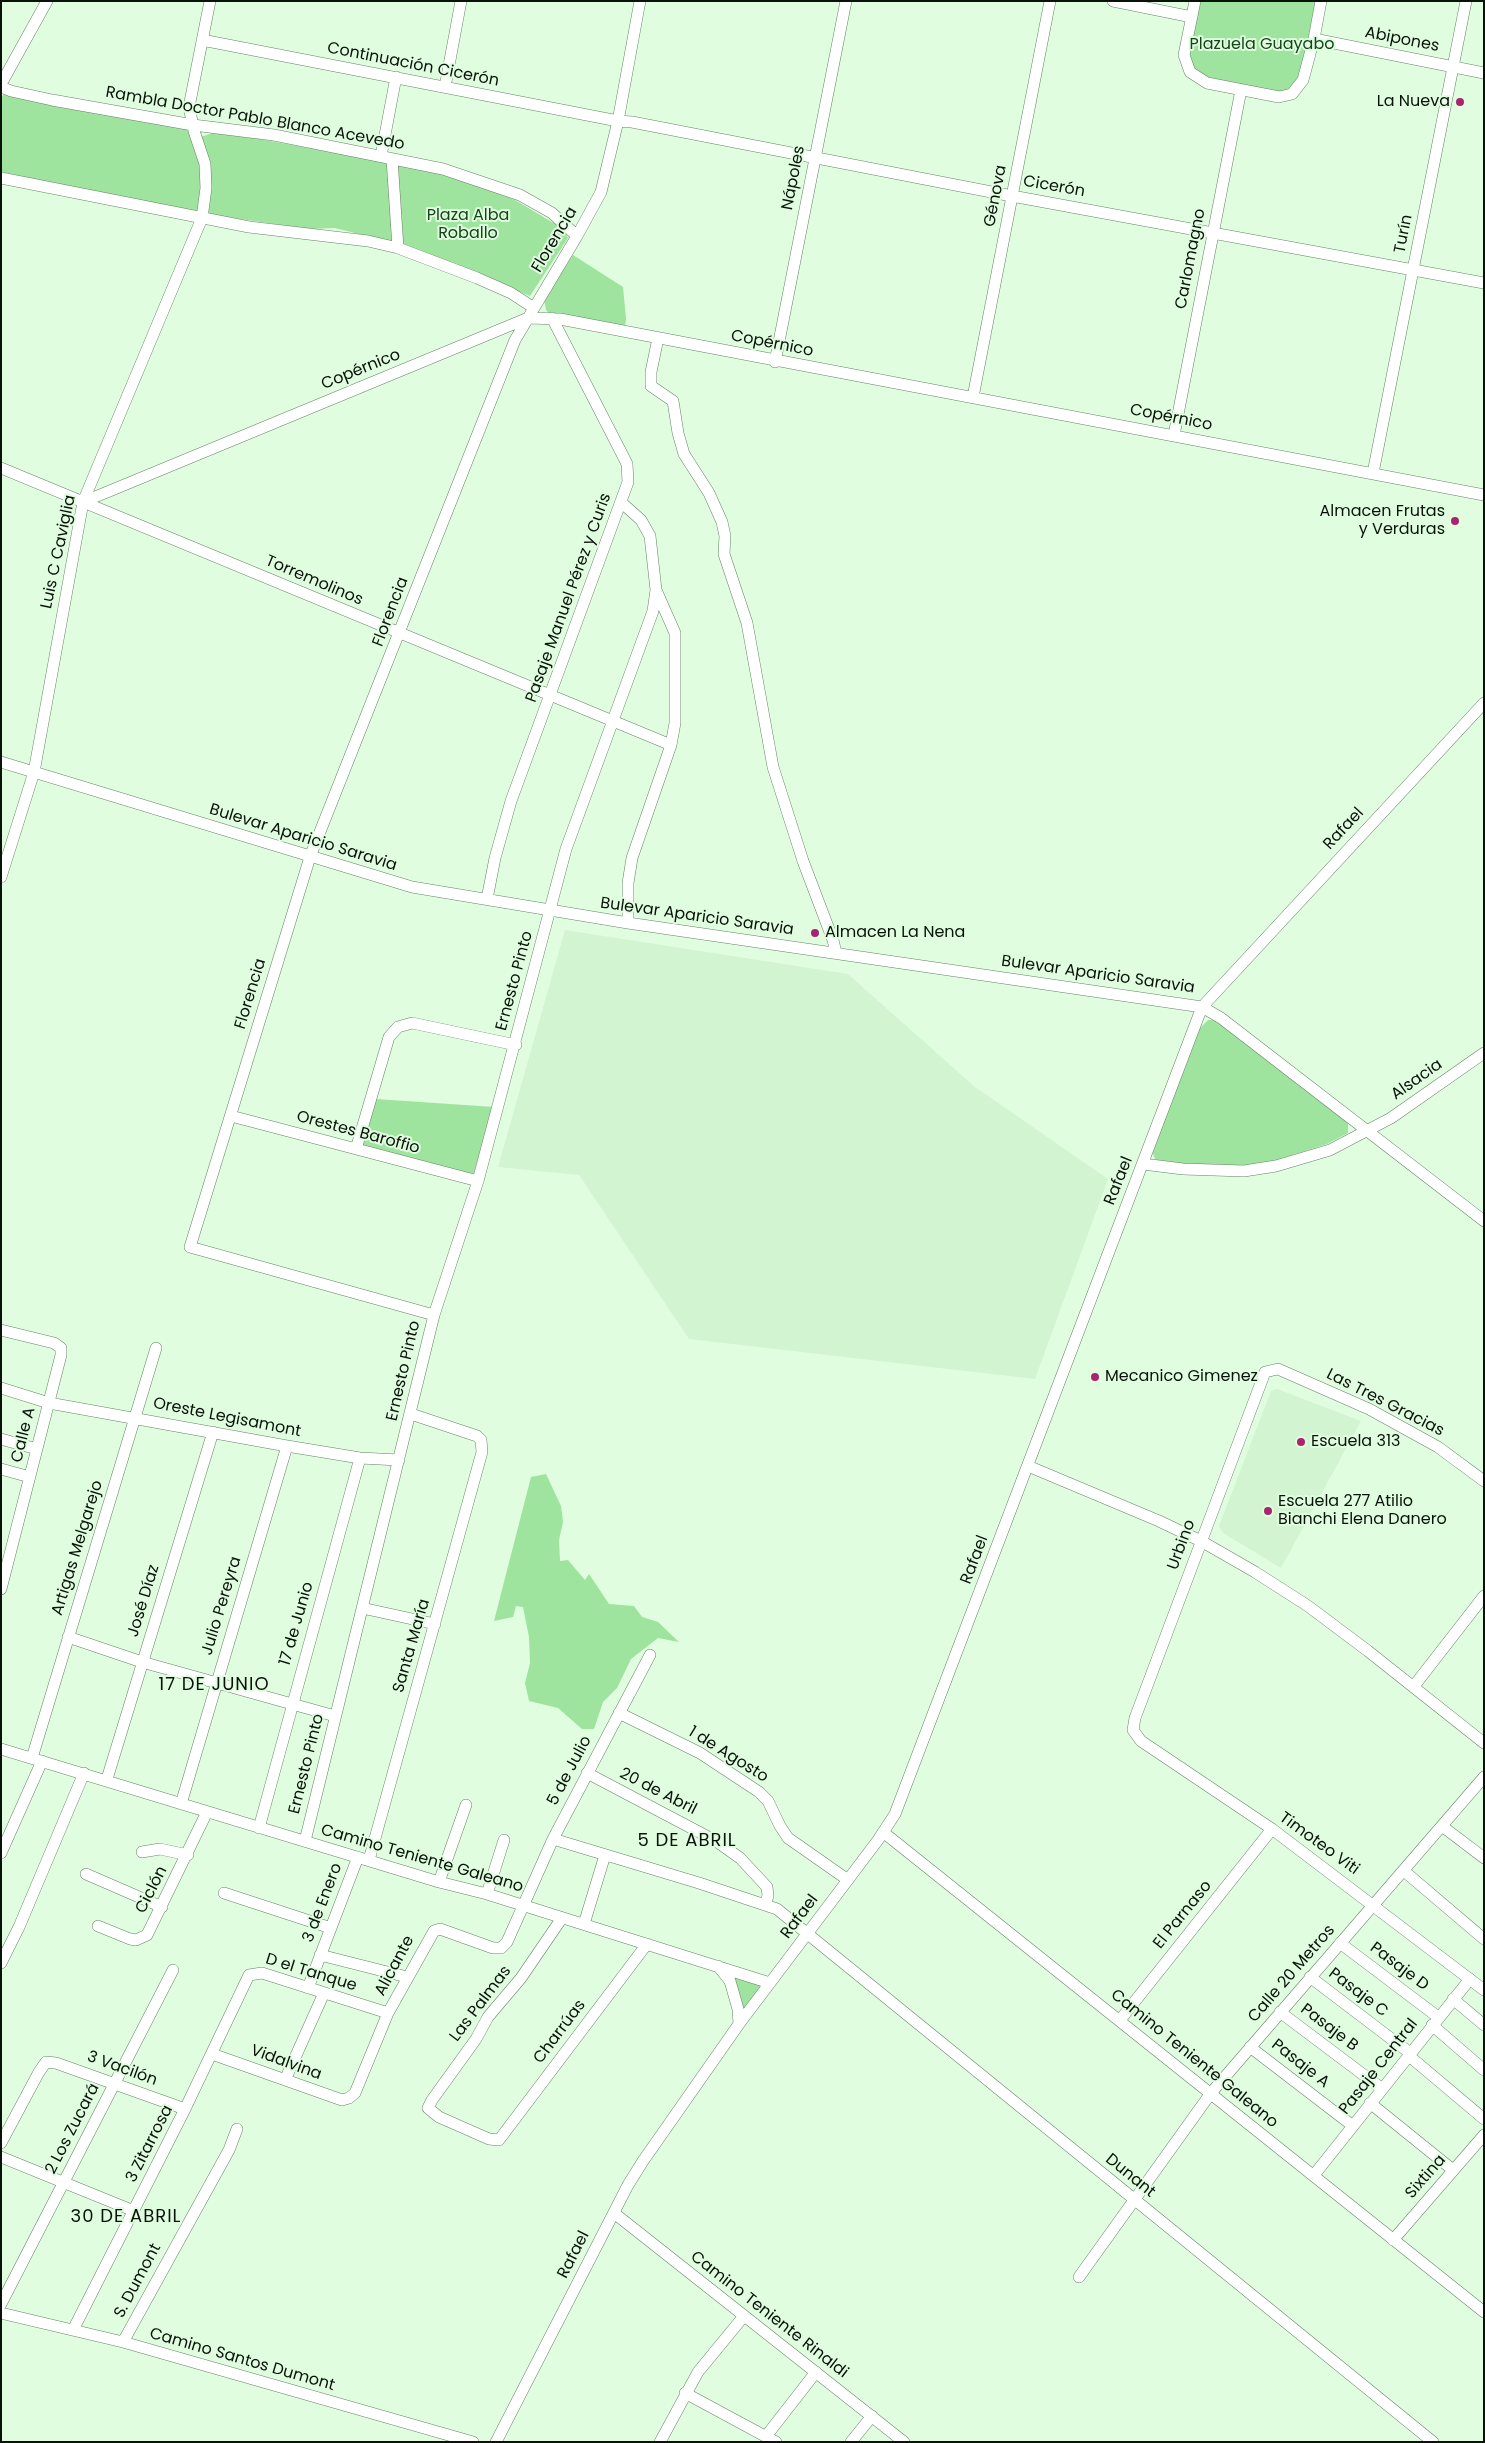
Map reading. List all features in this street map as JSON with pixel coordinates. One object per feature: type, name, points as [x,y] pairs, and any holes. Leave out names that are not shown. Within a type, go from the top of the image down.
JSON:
[{"type":"street","points":[[1,85],[47,1]]},
{"type":"street","name":"Luis C Caviglia","points":[[1,877],[34,772],[84,502],[202,218],[206,188],[205,164],[192,125],[190,97],[210,1]]},
{"type":"street","points":[[445,88],[461,1]]},
{"type":"street","name":"Florencia","points":[[434,1315],[190,1247],[310,857],[515,340],[601,192],[618,121],[640,1]]},
{"type":"street","name":"Nápoles","points":[[775,362],[846,1]]},
{"type":"street","name":"Génova","points":[[973,397],[1050,1]]},
{"type":"street","points":[[1113,1],[1192,17]]},
{"type":"street","points":[[1195,1],[1184,55],[1190,72],[1206,83],[1279,97],[1293,93],[1303,80],[1314,39],[1320,1]]},
{"type":"street","name":"Turín","points":[[1373,473],[1466,1]]},
{"type":"street","name":"Abipones","points":[[1314,39],[1484,72]]},
{"type":"street","name":"Continuación Cicerón","points":[[202,40],[618,121]]},
{"type":"street","points":[[396,77],[387,158],[398,248]]},
{"type":"street","name":"Rambla Doctor Pablo Blanco Acevedo","points":[[1,85],[52,100],[192,125],[274,135],[464,174],[520,195],[552,213],[577,236]]},
{"type":"street","name":"Carlomagno","points":[[1174,435],[1241,90]]},
{"type":"street","name":"Cicerón","points":[[618,121],[632,122],[1012,196],[1484,283]]},
{"type":"street","points":[[1,178],[202,218],[260,228],[316,233],[398,248],[511,293],[531,313]]},
{"type":"street","name":"Copérnico","points":[[84,502],[531,313],[775,362],[973,397],[1484,495]]},
{"type":"street","name":"Pasaje Manuel Pérez y Curis","points":[[487,899],[495,858],[511,801],[622,503],[628,482],[627,464],[552,318]]},
{"type":"street","points":[[658,338],[651,372],[651,386],[673,401],[678,433],[684,454],[709,493],[722,522],[725,536],[724,554],[747,622],[773,767],[803,861],[833,940],[836,953]]},
{"type":"street","name":"Torremolinos","points":[[1,468],[671,745]]},
{"type":"street","points":[[622,503],[641,520],[650,536],[656,590],[675,633],[675,723],[671,745],[632,858],[628,883],[628,923]]},
{"type":"street","name":"Ernesto Pinto","points":[[305,1842],[434,1315],[478,1181],[516,1045],[566,849],[653,612],[656,590]]},
{"type":"street","name":"Rafael","points":[[496,2442],[614,2213],[644,2161],[739,2024],[883,1832],[900,1801],[1202,1007],[1484,703]]},
{"type":"street","name":"Bulevar Aparicio Saravia","points":[[1,762],[412,887],[628,923],[1202,1007],[1221,1018],[1484,1221]]},
{"type":"street","points":[[356,1149],[389,1037],[398,1026],[412,1023],[516,1045]]},
{"type":"street","name":"Alsacia","points":[[1143,1164],[1224,1172],[1276,1166],[1330,1150],[1391,1118],[1484,1053]]},
{"type":"street","name":"Orestes Baroffio","points":[[230,1116],[478,1181]]},
{"type":"street","name":"Calle A","points":[[1,1330],[54,1343],[61,1348],[61,1356],[1,1589]]},
{"type":"street","name":"Artigas Melgarejo","points":[[1,1853],[37,1759],[68,1637],[156,1348]]},
{"type":"street","name":"Las Tres Gracias","points":[[1265,1372],[1278,1369],[1368,1409],[1438,1447],[1484,1481]]},
{"type":"street","name":"Urbino","points":[[1133,1730],[1135,1718],[1265,1372]]},
{"type":"street","name":"Oreste Legisamont","points":[[1,1388],[49,1403],[135,1417],[286,1446],[360,1458],[400,1460]]},
{"type":"street","name":"Santa María","points":[[363,1859],[435,1624],[482,1452],[481,1440],[471,1433],[411,1414]]},
{"type":"street","name":"José Díaz","points":[[107,1779],[213,1432]]},
{"type":"street","points":[[1,1438],[37,1449]]},
{"type":"street","name":"Julio Pereyra","points":[[181,1804],[286,1446]]},
{"type":"street","name":"17 de Junio","points":[[259,1828],[291,1704],[360,1458]]},
{"type":"street","points":[[1028,1466],[1107,1498],[1201,1541],[1308,1606],[1414,1686],[1484,1743]]},
{"type":"street","points":[[1,1469],[30,1477]]},
{"type":"street","points":[[1414,1686],[1484,1596]]},
{"type":"street","points":[[362,1608],[435,1624]]},
{"type":"street","points":[[68,1637],[216,1684],[335,1716]]},
{"type":"street","name":"5 de Julio","points":[[525,1906],[552,1839],[650,1655]]},
{"type":"street","name":"1 de Agosto","points":[[619,1713],[700,1754],[759,1792],[768,1801],[788,1838],[848,1880]]},
{"type":"street","name":"Timoteo Viti","points":[[1133,1730],[1141,1741],[1272,1830],[1374,1905],[1484,1990]]},
{"type":"street","name":"Camino Teniente Galeano","points":[[1,1749],[107,1779],[305,1842],[487,1894],[770,1982]]},
{"type":"street","points":[[1,1963],[19,1927],[84,1773]]},
{"type":"street","name":"20 de Abril","points":[[587,1773],[716,1841],[740,1858],[767,1887],[768,1896],[765,1904]]},
{"type":"street","name":"Calle 20 Metros","points":[[1079,2277],[1132,2200],[1211,2093],[1484,1777]]},
{"type":"street","points":[[440,1882],[466,1805]]},
{"type":"street","name":"Ciclón","points":[[98,1926],[136,1940],[146,1934],[188,1855],[207,1812]]},
{"type":"street","points":[[1442,1826],[1484,1858]]},
{"type":"street","name":"El Parnaso","points":[[1120,2020],[1272,1830]]},
{"type":"street","name":"Camino Teniente Galeano","points":[[883,1832],[1484,2312]]},
{"type":"street","name":"Dunant","points":[[552,1839],[765,1904],[777,1910],[1432,2442]]},
{"type":"street","points":[[487,1894],[504,1840]]},
{"type":"street","points":[[142,1852],[160,1849],[188,1855]]},
{"type":"street","points":[[584,1924],[605,1855]]},
{"type":"street","name":"3 de Enero","points":[[308,1988],[331,1928],[363,1859]]},
{"type":"street","points":[[1404,1871],[1484,1939]]},
{"type":"street","points":[[86,1874],[162,1907]]},
{"type":"street","points":[[224,1893],[331,1928]]},
{"type":"street","name":"Alicante","points":[[349,2098],[355,2093],[388,2013],[434,1931],[440,1929],[493,1948],[501,1948],[507,1942],[525,1906]]},
{"type":"street","name":"Las Palmas","points":[[499,2140],[489,2140],[464,2129],[439,2117],[428,2108],[476,2039],[488,2017],[521,1978],[562,1918]]},
{"type":"street","name":"Pasaje D","points":[[1340,1943],[1435,2021],[1484,2070]]},
{"type":"street","name":"Charrúas","points":[[499,2140],[647,1944]]},
{"type":"street","points":[[320,1955],[407,1977]]},
{"type":"street","points":[[718,1966],[730,1981],[738,2009],[739,2024]]},
{"type":"street","name":"2 Los Zucará","points":[[1,2304],[173,1970]]},
{"type":"street","name":"D el Tanque","points":[[254,1973],[262,1973],[388,2013]]},
{"type":"street","name":"3 Zitarrosa","points":[[72,2330],[185,2109],[246,1980],[254,1973]]},
{"type":"street","name":"Pasaje C","points":[[1310,1977],[1409,2054],[1484,2119]]},
{"type":"street","name":"Pasaje Central","points":[[1314,2175],[1381,2088],[1470,1979]]},
{"type":"street","points":[[285,2080],[324,1993]]},
{"type":"street","points":[[1453,1999],[1484,2025]]},
{"type":"street","name":"Pasaje B","points":[[1280,2012],[1381,2088]]},
{"type":"street","name":"Pasaje A","points":[[1250,2046],[1353,2126]]},
{"type":"street","name":"Vidalvina","points":[[212,2054],[342,2100],[349,2098]]},
{"type":"street","name":"3 Vacilón","points":[[1,2143],[46,2062],[56,2063],[185,2109]]},
{"type":"street","points":[[1370,2103],[1452,2170]]},
{"type":"street","name":"S. Dumont","points":[[123,2342],[228,2150],[237,2129]]},
{"type":"street","name":"Sixtina","points":[[1393,2240],[1452,2170],[1484,2136]]},
{"type":"street","points":[[1,2157],[134,2211]]},
{"type":"street","name":"Camino Teniente Rinaldi","points":[[614,2213],[904,2442]]},
{"type":"street","name":"Camino Santos Dumont","points":[[1,2313],[123,2342],[473,2442]]},
{"type":"street","points":[[660,2442],[698,2372],[744,2316]]},
{"type":"street","points":[[685,2393],[772,2438],[816,2372]]},
{"type":"street","points":[[851,2442],[872,2416]]},
{"type":"shaded area","points":[[565,930],[848,974],[975,1087],[1108,1179],[1035,1379],[689,1339],[579,1175],[498,1167]]},
{"type":"shaded area","points":[[1277,1389],[1361,1421],[1281,1568],[1223,1533],[1219,1526],[1271,1391]]},
{"type":"green space","name":"Plazuela Guayabo","points":[[1200,1],[1316,1],[1300,79],[1287,90],[1280,92],[1206,78],[1194,70],[1190,54]]},
{"type":"green space","name":"Plaza Alba Roballo","points":[[4,94],[186,129],[190,133],[204,136],[212,133],[254,138],[449,174],[515,200],[562,228],[568,238],[530,296],[406,246],[335,228],[309,229],[206,214],[1,172],[1,98]]},
{"type":"green space","points":[[573,255],[623,287],[625,327],[552,316],[546,310],[544,299]]},
{"type":"green space","points":[[1208,1020],[1214,1020],[1222,1025],[1348,1123],[1348,1133],[1327,1144],[1267,1163],[1222,1167],[1161,1162],[1155,1159],[1152,1151],[1200,1028]]},
{"type":"green space","points":[[376,1099],[494,1107],[474,1173],[470,1175],[362,1145]]},
{"type":"green space","points":[[546,1474],[561,1506],[563,1522],[559,1540],[560,1561],[568,1560],[585,1580],[589,1574],[609,1604],[634,1606],[642,1617],[658,1622],[679,1642],[658,1638],[631,1659],[617,1688],[603,1702],[594,1729],[582,1729],[558,1708],[529,1701],[525,1683],[530,1663],[529,1637],[523,1607],[516,1606],[513,1617],[494,1621],[531,1477]]},
{"type":"green space","points":[[736,1976],[762,1985],[748,2008],[743,2008],[734,1978]]},
{"type":"place","name":"La Nueva","points":[[1460,102]]},
{"type":"place","name":"Almacen Frutas y Verduras","points":[[1455,521]]},
{"type":"place","name":"Almacen La Nena","points":[[815,933]]},
{"type":"place","name":"Mecanico Gimenez","points":[[1095,1377]]},
{"type":"place","name":"Escuela 313","points":[[1301,1442]]},
{"type":"place","name":"Escuela 277 Atilio Bianchi Elena Danero","points":[[1268,1511]]},
{"type":"district","name":"17 DE JUNIO","points":[[214,1685]]},
{"type":"district","name":"5 DE ABRIL","points":[[687,1841]]},
{"type":"district","name":"30 DE ABRIL","points":[[126,2217]]}]
